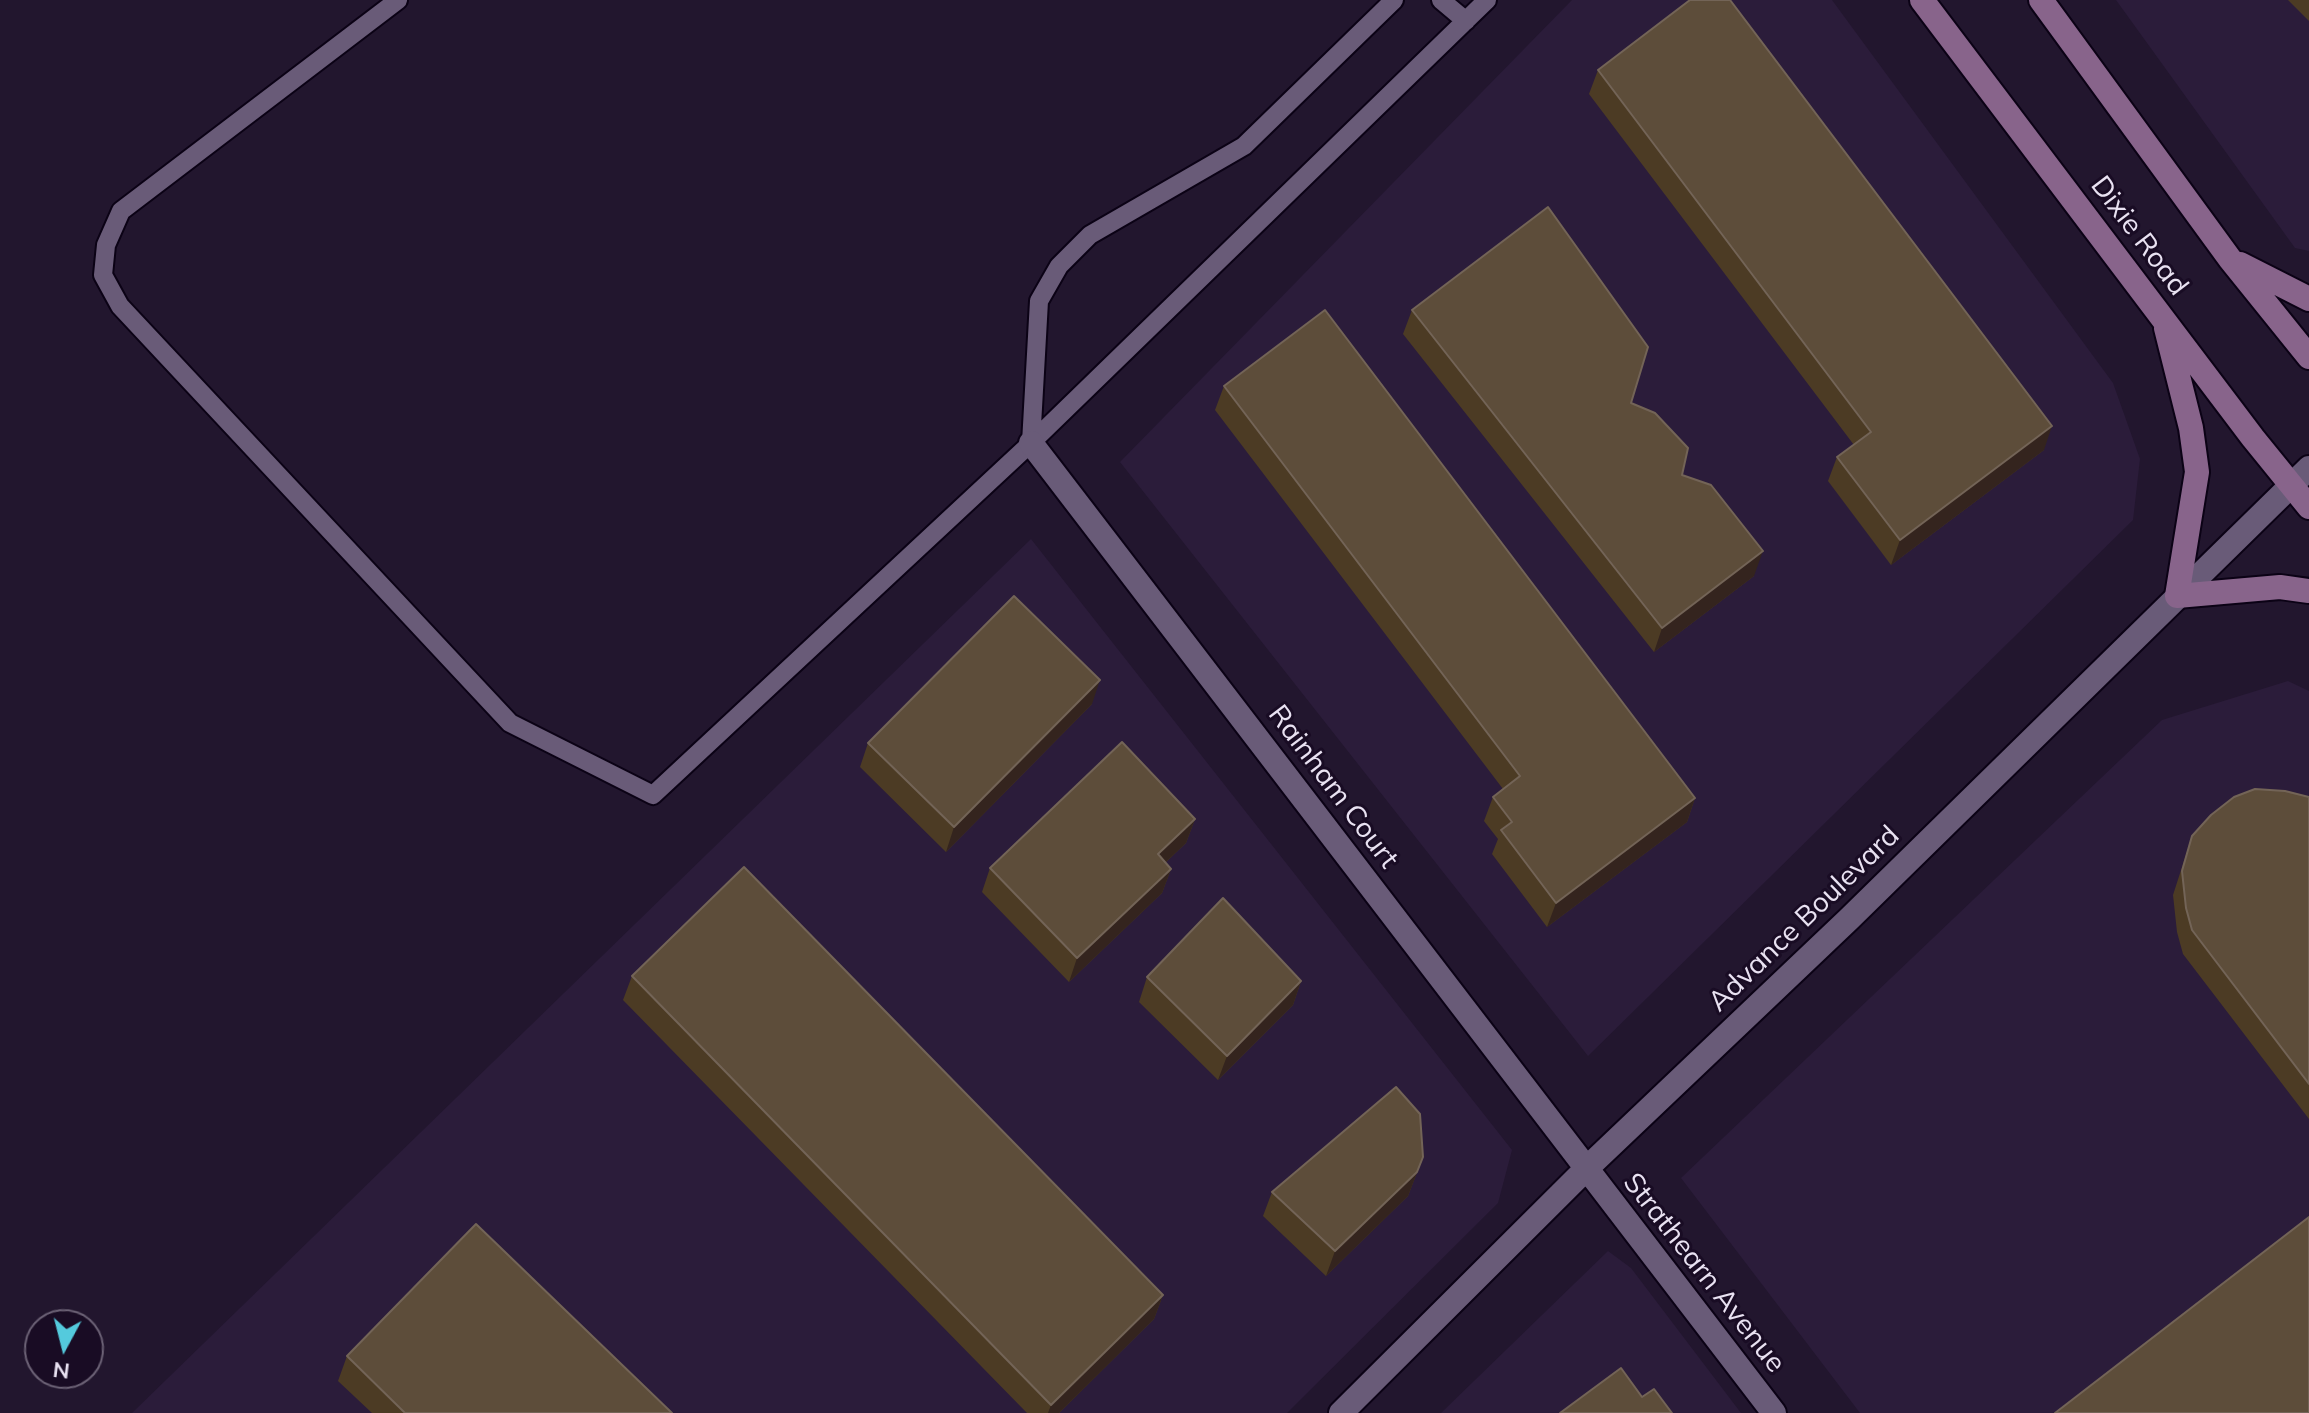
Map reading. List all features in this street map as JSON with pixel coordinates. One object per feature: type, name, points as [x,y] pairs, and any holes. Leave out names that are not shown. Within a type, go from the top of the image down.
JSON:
[{"type":"main road","name":"Dixie Road","points":[[1922,0],[2253,438],[2300,476],[2309,507]]},
{"type":"main road","name":"Dixie Road","points":[[2041,0],[2230,259],[2309,357]]},
{"type":"main road","points":[[2230,259],[2309,299]]},
{"type":"main road","points":[[2164,317],[2191,428],[2197,472],[2177,596],[2280,587],[2309,591]]},
{"type":"street","name":"Rainham Court","points":[[1031,443],[1586,1169]]},
{"type":"street","name":"Advance Boulevard","points":[[1341,1413],[1586,1169],[1849,919],[2300,476]]},
{"type":"street","name":"Strathearn Avenue","points":[[1586,1169],[1774,1413]]},
{"type":"lane","points":[[398,0],[121,211],[106,245],[103,275],[120,306],[510,723],[653,795],[1031,443],[1487,0]]},
{"type":"lane","points":[[1031,443],[1039,301],[1059,266],[1090,235],[1244,146],[1394,0]]},
{"type":"lane","points":[[1441,0],[1466,21]]},
{"type":"shaded area","points":[[1572,0],[1832,0],[2113,383],[2140,459],[2133,520],[1588,1056],[1120,462]]},
{"type":"shaded area","points":[[2116,0],[2309,0],[2309,251],[2295,248]]},
{"type":"shaded area","points":[[1031,539],[1512,1150],[1498,1203],[1287,1413],[132,1413]]},
{"type":"shaded area","points":[[2288,681],[2309,691],[2309,1413],[1860,1413],[1681,1178],[2162,720]]},
{"type":"shaded area","points":[[1608,1251],[1631,1268],[1741,1413],[1441,1413]]},
{"type":"building","points":[[1690,0],[1730,0],[2052,426],[1900,540],[1837,457],[1871,432],[1598,70]]},
{"type":"building","points":[[1548,207],[1648,347],[1631,403],[1655,413],[1688,448],[1682,475],[1711,485],[1763,551],[1662,628],[1412,310]]},
{"type":"building","points":[[1325,310],[1695,798],[1556,903],[1501,830],[1512,822],[1493,797],[1520,776],[1224,386]]},
{"type":"building","points":[[1014,596],[1100,680],[954,827],[868,743]]},
{"type":"building","points":[[1122,742],[1195,819],[1158,854],[1171,869],[1077,958],[990,868]]},
{"type":"building","points":[[2255,789],[2285,791],[2309,797],[2309,1084],[2192,930],[2186,908],[2182,871],[2192,836],[2211,815],[2234,797]]},
{"type":"building","points":[[744,867],[1163,1295],[1051,1405],[632,976]]},
{"type":"building","points":[[1223,898],[1301,981],[1227,1056],[1147,977]]},
{"type":"building","points":[[1396,1087],[1420,1114],[1423,1157],[1417,1172],[1335,1251],[1272,1192]]},
{"type":"building","points":[[2309,1217],[2309,1413],[2055,1413]]},
{"type":"building","points":[[476,1224],[672,1413],[405,1413],[347,1356]]},
{"type":"building","points":[[1621,1368],[1642,1397],[1654,1389],[1672,1413],[1560,1413]]}]
